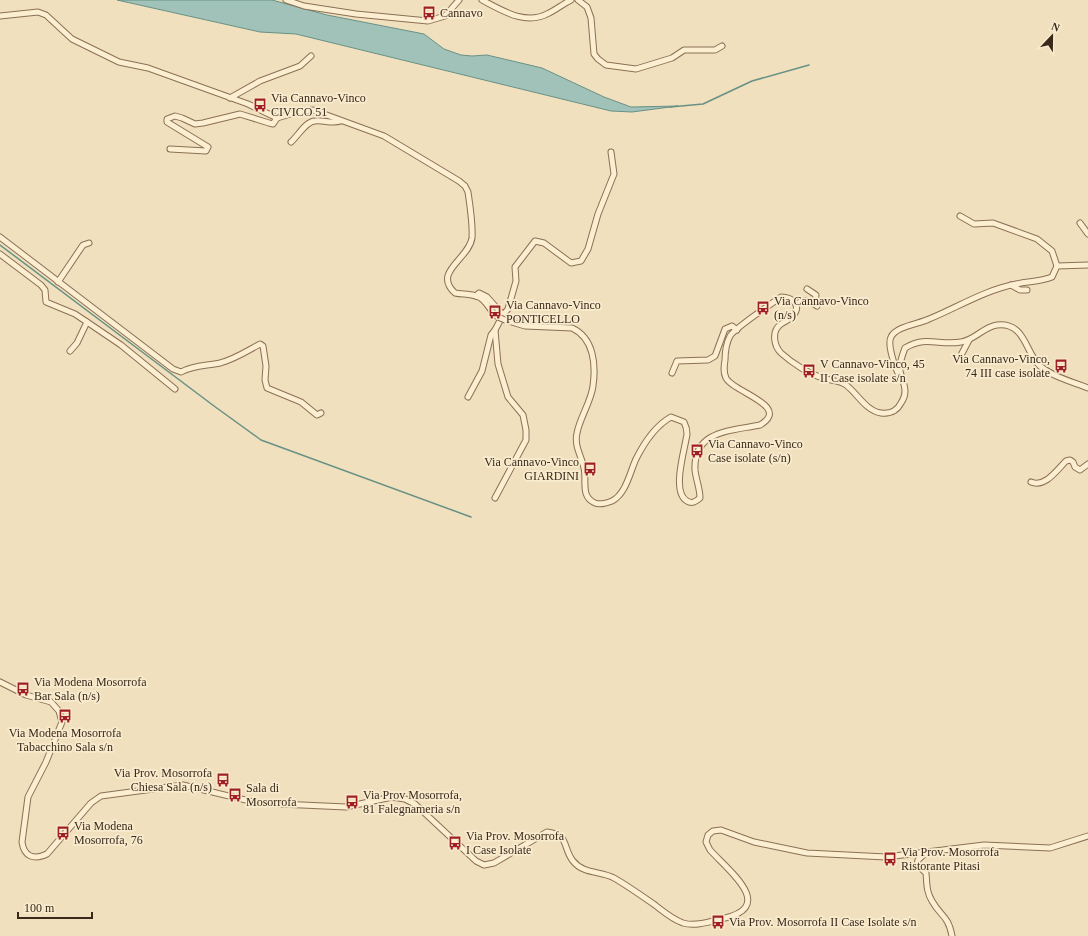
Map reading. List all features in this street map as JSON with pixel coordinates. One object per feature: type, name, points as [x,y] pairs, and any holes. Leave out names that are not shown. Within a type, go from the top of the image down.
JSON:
[{"type":"street","points":[[286,0],[304,6],[356,14],[428,21],[445,16],[459,0]]},
{"type":"street","points":[[482,0],[508,14],[525,18],[548,14],[571,0]]},
{"type":"street","points":[[578,0],[587,7],[591,18],[594,54],[598,59],[606,64],[636,69],[672,58],[684,50],[716,50],[722,46]]},
{"type":"street","points":[[0,16],[38,12],[46,15],[72,39],[119,62],[148,68],[230,98],[277,118]]},
{"type":"street","points":[[230,98],[260,81],[300,66],[311,56]]},
{"type":"street","points":[[170,149],[196,151],[206,150],[208,147],[166,122],[167,119],[175,116],[195,124],[240,114],[272,124],[277,118],[297,112],[313,110],[384,136],[465,186],[468,192],[472,238],[469,248],[452,266],[448,276],[448,282],[455,293],[476,296],[484,300],[494,314],[526,326],[572,328],[578,331],[589,345],[593,359],[593,387],[576,433],[576,446],[584,469],[586,495],[591,501],[598,504],[612,501],[618,497],[637,458],[652,434],[663,421],[671,417],[684,422],[687,429],[681,460],[680,493],[684,499],[690,503],[695,502],[700,498],[696,464],[701,446],[707,438],[714,434],[760,425],[765,422],[768,416],[766,403],[731,385],[726,378],[724,369],[726,346],[730,336],[781,297],[787,297],[796,304]]},
{"type":"street","points":[[291,142],[304,127],[314,121],[336,123],[342,121]]},
{"type":"street","points":[[468,397],[482,371],[491,335],[508,309],[516,281],[515,267],[535,241],[544,243],[571,263],[581,261],[586,254],[598,214],[614,174],[610,152]]},
{"type":"street","points":[[904,385],[897,372],[889,343],[891,335],[896,331],[929,319],[963,302],[1011,285],[1052,277],[1057,266],[1052,251],[1037,238],[993,223],[974,224],[960,216]]},
{"type":"street","points":[[1080,222],[1088,234]]},
{"type":"street","points":[[0,237],[173,369],[181,372],[190,367],[232,359],[260,344],[264,346],[266,366],[265,380],[267,388],[301,402],[317,415],[321,413]]},
{"type":"street","points":[[58,282],[83,245],[89,243]]},
{"type":"street","points":[[0,254],[41,285],[45,290],[46,302],[75,314],[87,322],[121,345],[175,389]]},
{"type":"street","points":[[1057,266],[1088,265]]},
{"type":"street","points":[[1011,285],[1020,290],[1027,290]]},
{"type":"street","points":[[796,304],[803,300],[809,300],[816,305],[816,295],[807,289]]},
{"type":"street","points":[[796,304],[795,314],[792,318],[779,325],[774,336],[777,349],[784,356],[806,370],[822,378],[846,385],[873,411],[889,413],[896,410],[902,403],[906,392],[900,370],[900,360],[904,348],[918,341],[960,342],[969,340],[984,330],[996,325],[1004,326],[1022,334],[1040,366],[1088,388]]},
{"type":"street","points":[[70,351],[77,343],[87,322]]},
{"type":"street","points":[[672,373],[677,361],[708,360],[712,358],[715,356],[725,329],[732,326],[737,330]]},
{"type":"street","points":[[495,330],[501,378],[508,397],[523,415],[526,430],[526,440],[510,466],[495,498]]},
{"type":"street","points":[[959,359],[969,340]]},
{"type":"street","points":[[1031,482],[1040,484],[1045,481],[1066,461],[1070,460],[1074,462],[1075,467],[1080,470],[1088,464]]},
{"type":"street","points":[[0,682],[26,695],[51,702],[59,711],[62,722],[46,762],[28,797],[22,849],[29,856],[38,858],[47,854],[91,803],[101,796],[183,785],[258,803],[346,807],[392,797],[405,799],[416,804],[476,861],[484,865],[494,863],[546,832],[556,834],[564,840],[572,860],[578,866],[614,878],[655,905],[670,918],[684,923],[699,924],[738,915],[745,910],[749,903],[747,891],[710,850],[706,842],[708,835],[712,831],[721,830],[754,842],[807,853],[886,857],[984,845],[1050,848],[1088,836]]},
{"type":"street","points":[[927,852],[918,860],[917,866],[926,873],[927,890],[931,900],[949,923],[952,936]]},
{"type":"water","points":[[117,0],[272,0],[327,15],[424,34],[444,49],[461,55],[487,55],[542,68],[604,97],[631,107],[678,106],[632,112],[611,111],[296,34],[260,32]]},
{"type":"waterway","points":[[670,107],[703,104],[752,81],[809,65]]},
{"type":"waterway","points":[[0,245],[261,440],[471,517]]},
{"type":"place","name":"Cannavo","points":[[429,13]]},
{"type":"place","name":"Via Cannavo-Vinco CIVICO 51","points":[[260,105]]},
{"type":"place","name":"Via Cannavo-Vinco (n/s)","points":[[763,308]]},
{"type":"place","name":"Via Cannavo-Vinco PONTICELLO","points":[[495,312]]},
{"type":"place","name":"Via Cannavo-Vinco, 74 III case isolate","points":[[1061,366]]},
{"type":"place","name":"V Cannavo-Vinco, 45 II Case isolate s/n","points":[[809,371]]},
{"type":"place","name":"Via Cannavo-Vinco Case isolate (s/n)","points":[[697,451]]},
{"type":"place","name":"Via Cannavo-Vinco GIARDINI","points":[[590,469]]},
{"type":"place","name":"Via Modena Mosorrofa Bar Sala (n/s)","points":[[23,689]]},
{"type":"place","name":"Via Modena Mosorrofa Tabacchino Sala s/n","points":[[65,716]]},
{"type":"place","name":"Via Prov. Mosorrofa Chiesa Sala (n/s)","points":[[223,780]]},
{"type":"place","name":"Sala di Mosorrofa","points":[[235,795]]},
{"type":"place","name":"Via Prov Mosorrofa, 81 Falegnameria s/n","points":[[352,802]]},
{"type":"place","name":"Via Modena Mosorrofa, 76","points":[[63,833]]},
{"type":"place","name":"Via Prov. Mosorrofa I Case Isolate","points":[[455,843]]},
{"type":"place","name":"Via Prov. Mosorrofa Ristorante Pitasi","points":[[890,859]]},
{"type":"place","name":"Via Prov. Mosorrofa II Case Isolate s/n","points":[[718,922]]}]
